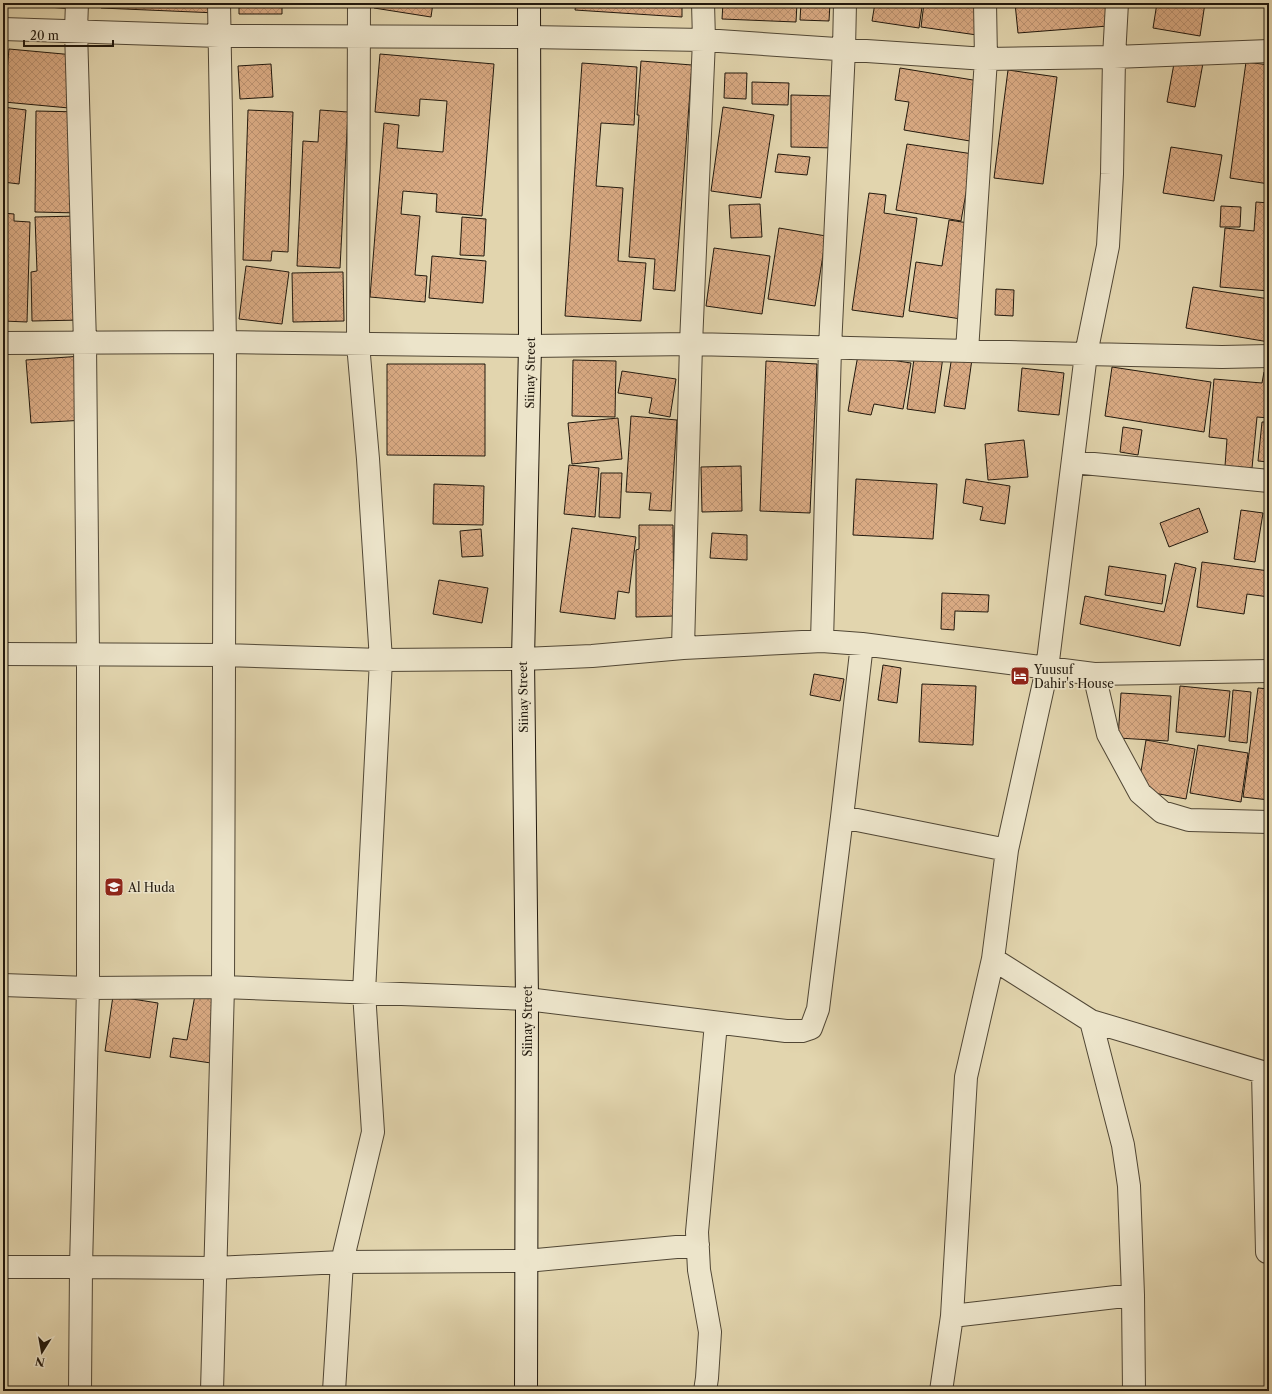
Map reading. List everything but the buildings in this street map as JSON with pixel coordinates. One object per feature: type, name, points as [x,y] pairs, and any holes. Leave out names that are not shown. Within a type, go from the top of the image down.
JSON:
[{"type":"street","points":[[77,3],[76,30],[85,343],[88,654],[88,988],[81,1267],[80,1391]]},
{"type":"street","points":[[212,1391],[223,987],[225,342],[219,3]]},
{"type":"street","points":[[334,1391],[342,1262],[373,1132],[364,992],[381,660],[368,459],[358,344],[359,3]]},
{"type":"street","name":"Siinay Street","points":[[526,1391],[527,1000],[523,659],[530,346],[529,3]]},
{"type":"street","points":[[683,648],[690,344],[704,40],[703,3]]},
{"type":"street","points":[[822,641],[830,348],[845,3]]},
{"type":"street","points":[[967,351],[986,59],[985,3]]},
{"type":"street","points":[[941,1391],[952,1316],[966,1077],[993,959],[1007,850],[1047,669],[1086,354],[1108,246],[1112,174],[1114,57],[1117,3]]},
{"type":"street","points":[[3,29],[76,30],[219,36],[529,37],[704,40],[986,59],[1114,57],[1269,51]]},
{"type":"street","points":[[3,343],[225,342],[530,346],[690,344],[1222,357],[1269,356]]},
{"type":"street","points":[[1073,462],[1269,481]]},
{"type":"street","points":[[3,654],[224,655],[381,660],[523,659],[592,656],[683,648],[822,641],[862,644],[1094,674],[1269,671]]},
{"type":"street","points":[[3,985],[88,988],[223,987],[527,1000],[802,1032],[811,1028],[818,1009],[862,644]]},
{"type":"street","points":[[1094,674],[1108,734],[1140,793],[1162,812],[1189,820],[1269,822]]},
{"type":"street","points":[[842,816],[1007,850]]},
{"type":"street","points":[[993,959],[1091,1021],[1266,1073],[1267,1252]]},
{"type":"street","points":[[1091,1021],[1123,1144],[1129,1186],[1133,1295],[1134,1391]]},
{"type":"street","points":[[705,1391],[710,1332],[699,1270],[697,1232],[716,1023]]},
{"type":"street","points":[[3,1268],[215,1268],[342,1262],[526,1261],[698,1245]]},
{"type":"street","points":[[952,1316],[1133,1295]]},
{"type":"place","name":"Yuusuf Dahir's House","points":[[1020,676]]},
{"type":"place","name":"Al Huda","points":[[114,887]]}]
